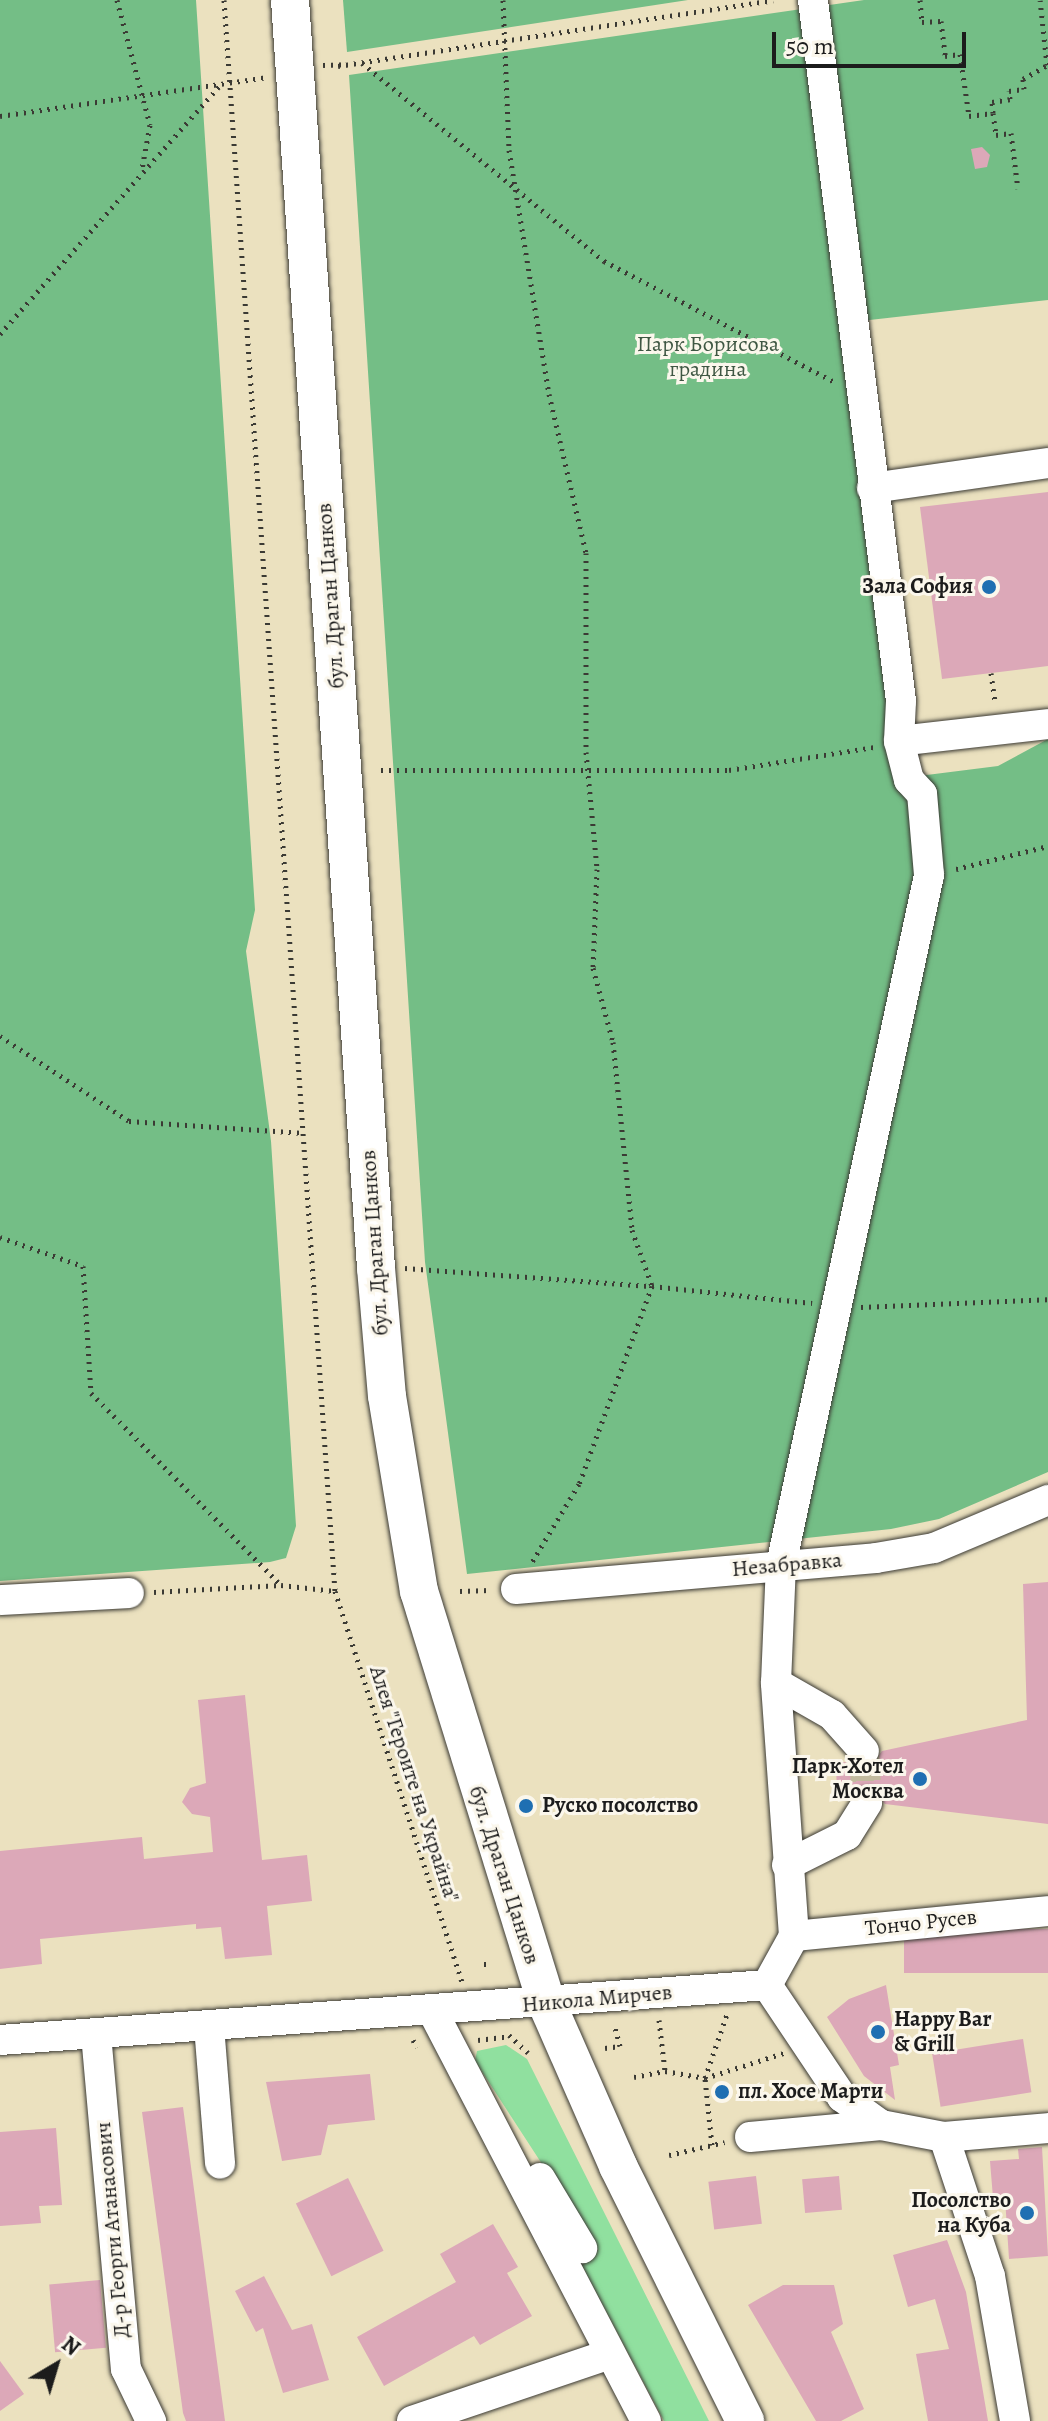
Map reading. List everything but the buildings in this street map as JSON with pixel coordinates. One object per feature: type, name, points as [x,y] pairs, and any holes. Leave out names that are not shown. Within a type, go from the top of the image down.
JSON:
[{"type":"main road","name":"бул. Драган Цанков","points":[[290,0],[376,1268],[387,1396],[419,1591],[547,2004],[618,2166],[745,2421]]},
{"type":"street","points":[[813,0],[859,394],[901,701],[899,741],[909,780],[922,794],[929,875],[781,1565],[776,1683],[794,1936],[767,1985],[842,2097],[881,2125]]},
{"type":"street","points":[[872,488],[1048,463]]},
{"type":"street","points":[[899,741],[1048,724]]},
{"type":"street","name":"Незабравка","points":[[516,1589],[934,1548],[1048,1500]]},
{"type":"street","points":[[0,1600],[129,1593]]},
{"type":"street","points":[[776,1683],[832,1715],[864,1751]]},
{"type":"street","points":[[787,1865],[847,1835],[867,1803]]},
{"type":"street","name":"Тончо Русев","points":[[794,1936],[1048,1911]]},
{"type":"street","name":"Никола Мирчев","points":[[0,2040],[547,2004],[767,1985]]},
{"type":"street","points":[[433,2012],[646,2421]]},
{"type":"street","points":[[209,2026],[220,2164]]},
{"type":"street","name":"Д-р Георги Атанасович","points":[[96,2034],[126,2369],[151,2421]]},
{"type":"street","points":[[485,2113],[524,2150],[582,2248]]},
{"type":"street","points":[[750,2137],[881,2125],[944,2137],[1048,2128]]},
{"type":"street","points":[[944,2137],[990,2276],[1015,2421]]},
{"type":"street","points":[[412,2421],[610,2354]]},
{"type":"path","points":[[117,0],[145,95],[150,125],[142,170]]},
{"type":"path","name":"Алея \"Героите на Украйна\"","points":[[224,0],[335,1591],[463,1986]]},
{"type":"path","points":[[503,0],[515,186],[549,394],[585,540],[587,772],[597,869],[593,968],[613,1042],[632,1230],[652,1286],[579,1484],[516,1589]]},
{"type":"path","points":[[338,66],[773,0]]},
{"type":"path","points":[[920,0],[922,22],[941,21],[945,56],[960,54],[969,116],[993,113]]},
{"type":"path","points":[[1018,189],[1011,133],[996,135],[992,102],[1010,99],[1009,91],[1024,89],[1023,79],[1047,65],[1040,0]]},
{"type":"path","points":[[362,63],[604,261],[859,394]]},
{"type":"path","points":[[0,116],[220,84],[0,334]]},
{"type":"path","points":[[991,673],[993,688]]},
{"type":"path","points":[[381,770],[729,770],[899,741]]},
{"type":"path","points":[[929,875],[1048,846]]},
{"type":"path","points":[[0,1036],[129,1121],[304,1133]]},
{"type":"path","points":[[0,1237],[83,1266],[91,1393],[281,1585]]},
{"type":"path","points":[[376,1268],[751,1291],[838,1307],[1048,1299]]},
{"type":"path","points":[[129,1593],[281,1585],[335,1591]]},
{"type":"path","points":[[669,2155],[712,2145],[705,2078],[736,1987]]},
{"type":"path","points":[[655,1994],[665,2071]]},
{"type":"path","points":[[605,2048],[620,2046],[615,2027]]},
{"type":"path","points":[[465,2042],[508,2033],[528,2053]]},
{"type":"path","points":[[413,2040],[417,2047]]},
{"type":"path","points":[[634,2077],[665,2071],[705,2078],[777,2055]]},
{"type":"green space","points":[[0,0],[196,0],[255,910],[246,951],[271,1141],[296,1526],[286,1558],[270,1562],[0,1581]]},
{"type":"green space","points":[[343,0],[688,0],[347,52]]},
{"type":"green space","name":"Парк Борисова градина","points":[[864,0],[1048,0],[1048,300],[843,323],[895,779],[998,766],[1048,739],[1048,1472],[939,1519],[891,1529],[467,1574],[425,1262],[349,75]]},
{"type":"green space","points":[[506,2045],[527,2059],[709,2421],[664,2421],[579,2260],[598,2250],[475,2061],[477,2051]]},
{"type":"tunnel","points":[[864,1751],[867,1803]]},
{"type":"place","name":"Зала София","points":[[989,587]]},
{"type":"place","name":"Парк-Хотел Москва","points":[[920,1779]]},
{"type":"place","name":"Руско посолство","points":[[526,1806]]},
{"type":"place","name":"Happy Bar & Grill","points":[[878,2032]]},
{"type":"place","name":"пл. Хосе Марти","points":[[722,2092]]},
{"type":"place","name":"Посолство на Куба","points":[[1027,2213]]}]
